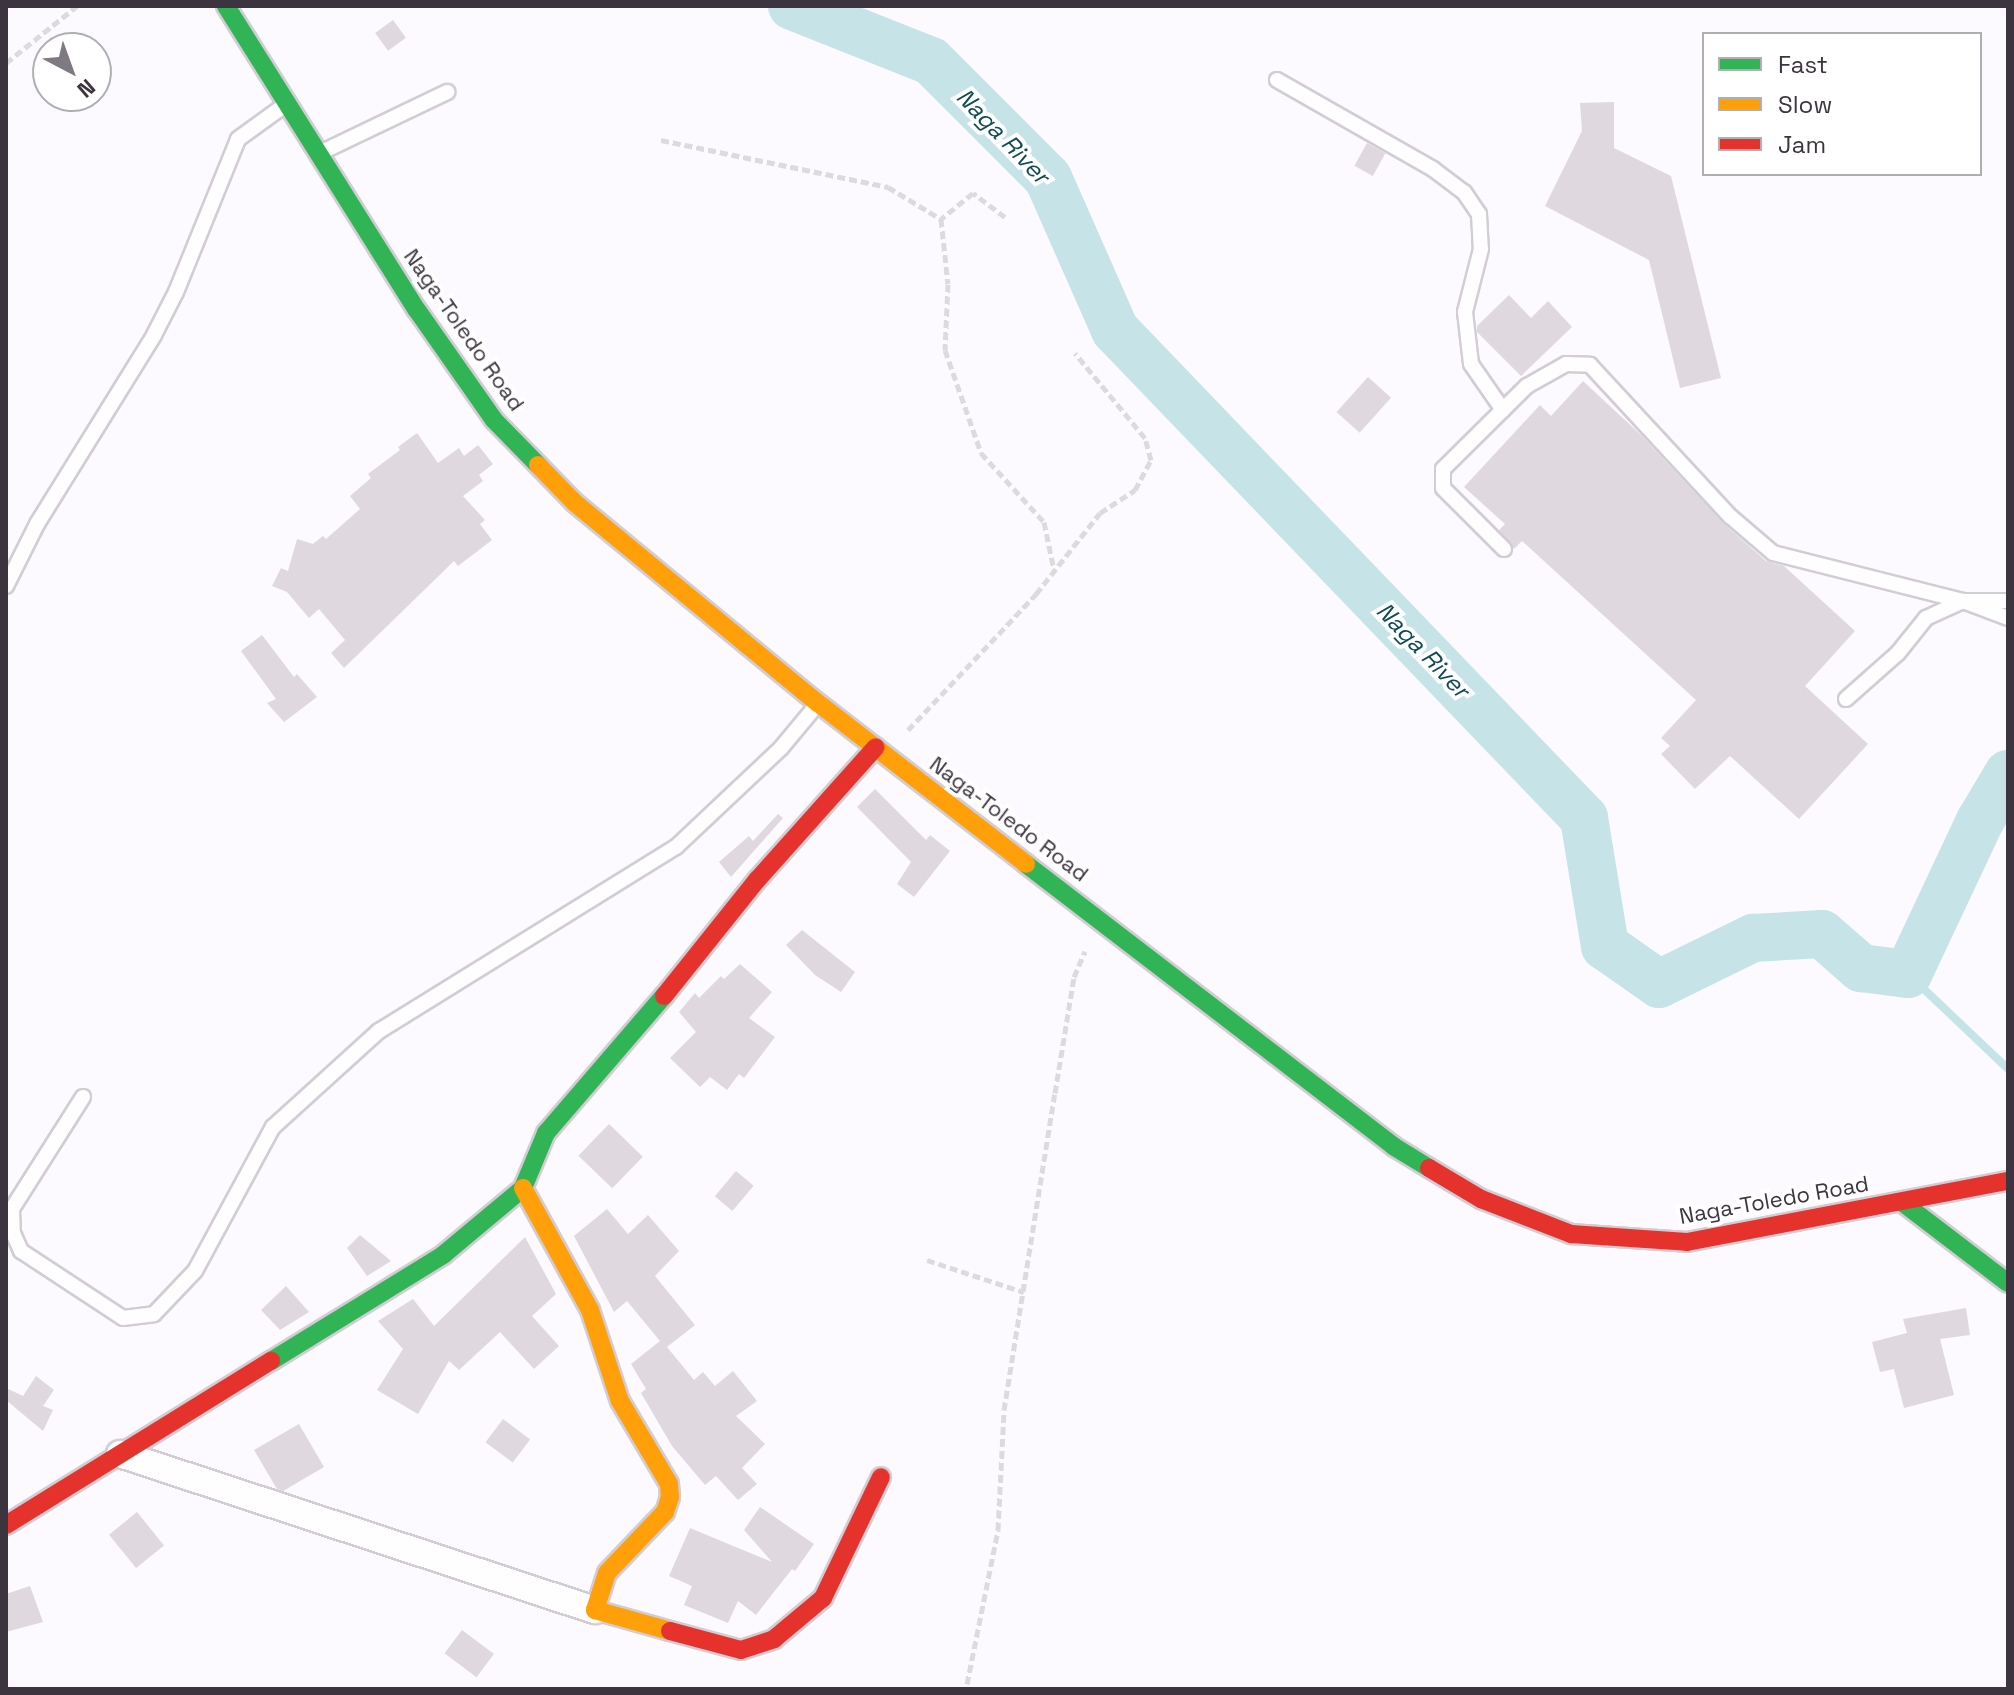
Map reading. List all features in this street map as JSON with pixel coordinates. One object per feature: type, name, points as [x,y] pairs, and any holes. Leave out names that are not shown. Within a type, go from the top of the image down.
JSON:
[{"type":"main road","name":"Naga-Toledo Road","points":[[226,6],[417,310],[494,420],[575,503],[818,703],[1393,1146],[1481,1199],[1571,1234],[1687,1242],[2008,1181]]},
{"type":"main road","points":[[6,1525],[443,1255],[523,1188],[546,1133],[673,985],[757,880],[880,751]]},
{"type":"main road","points":[[1983,1186],[2008,1203]]},
{"type":"main road","points":[[523,1188],[590,1310],[620,1401],[669,1484],[670,1497],[665,1512],[607,1573],[595,1610],[741,1650],[774,1639],[823,1598],[881,1477]]},
{"type":"main road","points":[[1902,1202],[2008,1283]]},
{"type":"street","points":[[120,1454],[595,1610]]},
{"type":"lane","points":[[1277,80],[1433,169],[1464,192],[1479,214],[1481,249],[1465,312],[1471,364],[1503,410]]},
{"type":"lane","points":[[318,154],[447,92]]},
{"type":"lane","points":[[6,586],[37,524],[154,335],[176,292],[238,139],[287,103]]},
{"type":"lane","points":[[1504,549],[1443,488],[1443,469],[1545,373],[1566,364],[1590,365],[1731,517],[1773,553],[1963,601],[2008,618]]},
{"type":"lane","points":[[1846,699],[1898,653],[1926,618],[1963,601],[2008,601]]},
{"type":"lane","points":[[83,1097],[12,1209],[13,1233],[21,1251],[123,1318],[154,1314],[195,1271],[273,1127],[379,1031],[676,847],[781,748],[818,703]]},
{"type":"path","points":[[6,63],[77,6]]},
{"type":"path","points":[[661,140],[888,187],[941,219]]},
{"type":"path","points":[[941,219],[973,193],[1005,217]]},
{"type":"path","points":[[941,219],[948,284],[945,350],[981,453],[1044,522],[1054,571]]},
{"type":"path","points":[[880,751],[1054,571],[1100,513],[1135,490],[1151,460],[1145,438],[1075,353]]},
{"type":"path","points":[[967,1684],[998,1530],[1004,1410],[1074,977],[1099,917]]},
{"type":"path","points":[[927,1260],[1024,1292]]},
{"type":"building","points":[[393,20],[406,38],[388,51],[375,33]]},
{"type":"building","points":[[1614,102],[1614,148],[1671,176],[1721,378],[1680,388],[1649,260],[1545,206],[1582,131],[1580,103]]},
{"type":"building","points":[[1367,143],[1385,153],[1373,176],[1354,166]]},
{"type":"building","points":[[1509,295],[1531,318],[1548,301],[1572,327],[1521,376],[1477,332],[1477,326]]},
{"type":"building","points":[[1368,377],[1391,398],[1360,433],[1337,412]]},
{"type":"building","points":[[1583,381],[1641,435],[1724,524],[1766,561],[1784,566],[1855,631],[1805,686],[1868,744],[1799,819],[1730,756],[1695,789],[1661,754],[1670,746],[1661,738],[1696,700],[1522,541],[1514,549],[1499,530],[1505,524],[1464,487],[1540,405],[1551,416]]},
{"type":"building","points":[[417,433],[438,463],[459,448],[464,456],[478,445],[493,464],[479,475],[483,481],[463,496],[485,520],[480,524],[492,540],[458,566],[454,561],[344,668],[331,653],[345,640],[319,609],[309,618],[287,592],[272,586],[281,568],[288,571],[297,539],[313,544],[323,536],[326,539],[360,509],[350,496],[371,478],[368,474]]},
{"type":"building","points":[[262,635],[294,677],[297,674],[317,697],[284,722],[267,703],[276,699],[241,651]]},
{"type":"building","points":[[875,789],[926,840],[930,835],[950,851],[914,897],[897,884],[911,862],[857,807]]},
{"type":"building","points":[[778,814],[783,818],[731,877],[719,862],[749,836],[753,841]]},
{"type":"building","points":[[802,930],[855,972],[841,992],[815,975],[786,945]]},
{"type":"building","points":[[740,964],[772,992],[749,1018],[775,1037],[744,1078],[739,1074],[727,1090],[710,1077],[700,1087],[670,1058],[696,1032],[679,1012],[695,993],[699,998],[721,976],[724,979]]},
{"type":"building","points":[[609,1124],[643,1157],[612,1188],[578,1156]]},
{"type":"building","points":[[736,1171],[754,1186],[732,1211],[715,1196]]},
{"type":"building","points":[[607,1209],[628,1234],[648,1215],[679,1251],[655,1276],[695,1325],[667,1347],[694,1380],[703,1372],[715,1386],[733,1371],[757,1401],[736,1416],[765,1444],[742,1468],[757,1484],[738,1500],[716,1476],[705,1485],[672,1446],[641,1393],[646,1389],[631,1364],[660,1341],[627,1301],[614,1312],[574,1236]]},
{"type":"building","points":[[360,1235],[391,1261],[367,1276],[347,1248]]},
{"type":"building","points":[[525,1237],[556,1294],[532,1316],[559,1346],[534,1369],[500,1332],[459,1370],[449,1361],[418,1414],[377,1390],[403,1349],[378,1321],[413,1299],[434,1326]]},
{"type":"building","points":[[286,1286],[309,1312],[280,1330],[261,1310]]},
{"type":"building","points":[[1966,1308],[1970,1335],[1940,1339],[1954,1395],[1904,1408],[1894,1369],[1880,1372],[1872,1342],[1907,1333],[1903,1319]]},
{"type":"building","points":[[36,1376],[54,1390],[43,1406],[53,1410],[43,1431],[6,1400],[6,1388],[23,1396]]},
{"type":"building","points":[[503,1419],[530,1439],[513,1463],[486,1442]]},
{"type":"building","points":[[299,1424],[324,1467],[283,1491],[277,1489],[254,1450]]},
{"type":"building","points":[[760,1507],[814,1544],[795,1571],[792,1569],[756,1615],[738,1601],[728,1623],[684,1605],[692,1586],[669,1576],[690,1528],[772,1562],[744,1530]]},
{"type":"building","points":[[137,1512],[164,1545],[136,1568],[109,1535]]},
{"type":"building","points":[[30,1586],[43,1622],[6,1632],[6,1594]]},
{"type":"building","points":[[462,1630],[494,1654],[476,1677],[445,1653]]},
{"type":"waterway","name":"Naga River","points":[[792,6],[931,61],[1048,178],[1115,330],[1584,818],[1605,946],[1659,984],[1753,938],[1822,934],[1861,968],[1908,974],[1980,821],[2008,774]]},
{"type":"waterway","points":[[1908,974],[2008,1069]]},
{"type":"traffic: fast","points":[[226,6],[417,310],[494,420],[538,465]]},
{"type":"traffic: fast","points":[[1026,864],[1393,1146],[1429,1168]]},
{"type":"traffic: fast","points":[[271,1361],[443,1255],[523,1188],[546,1133],[664,996]]},
{"type":"traffic: fast","points":[[1902,1202],[2008,1283]]},
{"type":"traffic: slow","points":[[538,465],[575,503],[818,703],[1026,864]]},
{"type":"traffic: slow","points":[[523,1188],[590,1310],[620,1401],[669,1484],[670,1497],[665,1512],[607,1573],[595,1610],[670,1631]]},
{"type":"traffic: jam","points":[[664,996],[757,880],[876,747]]},
{"type":"traffic: jam","points":[[1429,1168],[1481,1199],[1571,1234],[1687,1242],[2008,1181]]},
{"type":"traffic: jam","points":[[6,1525],[271,1361]]},
{"type":"traffic: jam","points":[[670,1631],[741,1650],[774,1639],[823,1598],[881,1477]]}]
